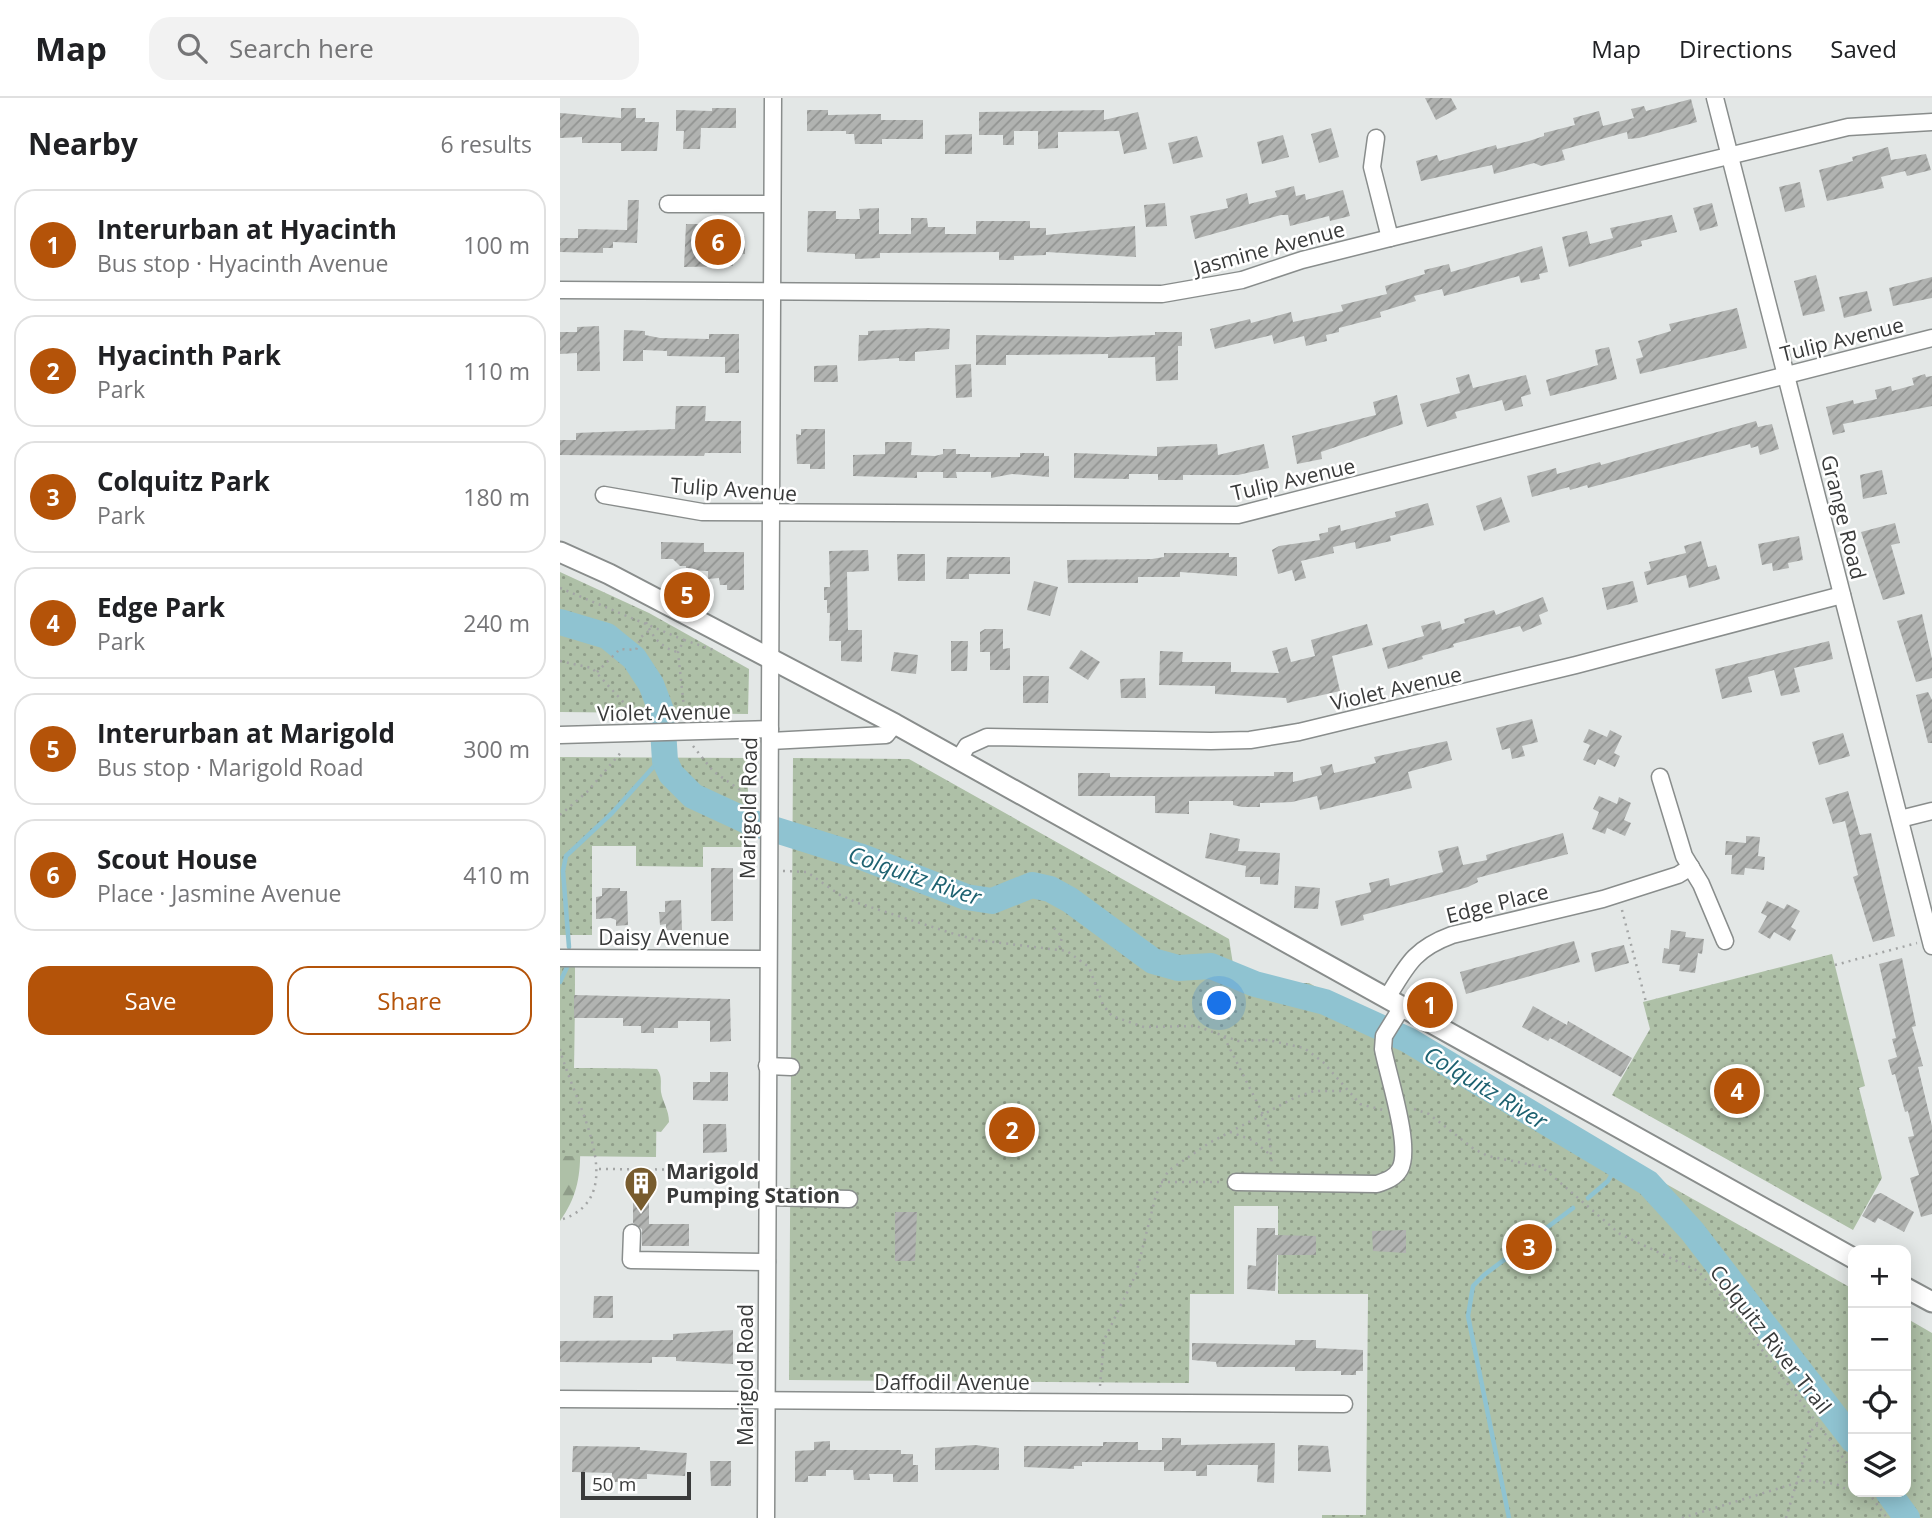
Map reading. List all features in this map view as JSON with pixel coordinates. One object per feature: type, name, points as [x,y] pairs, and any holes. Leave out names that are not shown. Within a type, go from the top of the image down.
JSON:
[{"type":"main road","points":[[560,552],[609,574],[895,724],[1848,1255]]},
{"type":"main road","points":[[1911,1291],[1932,1302]]},
{"type":"street","name":"Marigold Road","points":[[766,1518],[768,872],[773,514],[772,98]]},
{"type":"street","name":"Grange Road","points":[[1715,98],[1931,943]]},
{"type":"street","name":"Jasmine Avenue","points":[[560,290],[1162,294],[1242,281],[1302,260],[1848,127],[1932,122]]},
{"type":"street","points":[[1376,138],[1372,167],[1390,238]]},
{"type":"street","points":[[668,204],[772,204]]},
{"type":"street","name":"Tulip Avenue","points":[[604,495],[702,512],[773,514],[1197,517],[1255,513],[1932,338]]},
{"type":"street","name":"Violet Avenue","points":[[959,759],[967,746],[987,737],[1224,741],[1299,732],[1564,669],[1842,595]]},
{"type":"street","name":"Violet Avenue","points":[[560,734],[886,735],[895,724]]},
{"type":"street","points":[[1660,777],[1684,856],[1725,941]]},
{"type":"street","points":[[1900,819],[1932,811]]},
{"type":"street","name":"Edge Place","points":[[1395,1110],[1383,1049],[1395,1003],[1413,957],[1430,944],[1452,935],[1603,899],[1678,875],[1691,867]]},
{"type":"street","name":"Daisy Avenue","points":[[560,958],[768,959]]},
{"type":"street","points":[[767,1066],[791,1067]]},
{"type":"street","points":[[1236,1182],[1343,1186],[1388,1181],[1401,1167],[1403,1155],[1395,1110]]},
{"type":"street","points":[[767,1197],[849,1199]]},
{"type":"street","points":[[632,1233],[631,1260],[766,1262]]},
{"type":"street","name":"Daffodil Avenue","points":[[560,1399],[1343,1404]]},
{"type":"path","points":[[560,588],[684,640],[678,652],[686,734],[713,771],[759,803]]},
{"type":"path","points":[[646,622],[668,650],[678,652]]},
{"type":"path","points":[[560,661],[597,672],[620,649],[636,650],[641,637],[650,630]]},
{"type":"path","name":"Colquitz River Trail","points":[[768,872],[807,872],[840,895],[858,903],[977,940],[1059,949],[1080,958],[1089,967],[1103,1005],[1112,1016],[1144,1027],[1196,1026],[1238,1041],[1288,1043],[1304,1048],[1323,1062],[1345,1091],[1360,1104],[1395,1110],[1419,1110],[1429,1114],[1474,1149],[1488,1156],[1542,1167],[1613,1229],[1698,1271],[1723,1298],[1848,1464]]},
{"type":"path","points":[[1603,899],[1622,910],[1646,1002]]},
{"type":"path","points":[[1054,928],[1059,930],[1062,937],[1059,949]]},
{"type":"path","points":[[1835,965],[1931,943]]},
{"type":"path","points":[[1224,1036],[1264,1114],[1271,1134],[1272,1184]]},
{"type":"path","points":[[560,1049],[567,1075],[579,1097],[598,1169],[597,1186],[592,1197],[575,1213],[560,1220]]},
{"type":"path","points":[[1099,1404],[1104,1339],[1136,1274],[1161,1182],[1182,1160],[1264,1114],[1314,1091],[1345,1091]]},
{"type":"path","points":[[1230,1132],[1252,1140],[1272,1156]]},
{"type":"path","points":[[598,1169],[767,1170]]},
{"type":"path","points":[[1161,1182],[1236,1182]]},
{"type":"path","points":[[1786,1518],[1813,1427],[1819,1425]]},
{"type":"path","points":[[1682,1518],[1797,1483],[1816,1481],[1848,1488]]},
{"type":"path","points":[[1872,1497],[1887,1518]]},
{"type":"green space","points":[[560,572],[649,613],[749,669],[748,714],[560,712]]},
{"type":"green space","points":[[560,757],[748,758],[748,847],[703,847],[703,867],[636,866],[636,846],[592,846],[592,935],[560,935]]},
{"type":"green space","points":[[793,758],[909,759],[1229,939],[1236,983],[1309,983],[1848,1286],[1848,1497],[1911,1497],[1911,1321],[1932,1333],[1932,1518],[1322,1518],[1322,1515],[1366,1515],[1368,1294],[1278,1294],[1278,1206],[1234,1206],[1234,1294],[1190,1294],[1189,1383],[789,1380]]},
{"type":"green space","points":[[1832,954],[1865,1086],[1859,1088],[1882,1178],[1853,1230],[1612,1095],[1650,1029],[1643,1002]]},
{"type":"green space","points":[[560,964],[575,964],[574,1068],[657,1069],[669,1122],[661,1132],[646,1130],[580,1144],[577,1184],[560,1221]]},
{"type":"green space","points":[[560,964],[575,964],[574,1068],[657,1069],[656,1157],[560,1156]]},
{"type":"building","points":[[1425,98],[1451,98],[1457,109],[1436,120]]},
{"type":"building","points":[[1691,99],[1697,122],[1639,138],[1628,139],[1627,132],[1562,150],[1565,160],[1541,166],[1534,163],[1494,174],[1492,165],[1421,181],[1416,161],[1437,155],[1439,161],[1496,145],[1497,149],[1529,141],[1544,136],[1544,133],[1575,125],[1573,118],[1599,111],[1603,126],[1634,118],[1631,109],[1644,106],[1646,111]]},
{"type":"building","points":[[621,108],[636,108],[636,118],[645,118],[645,122],[659,122],[657,151],[621,151],[621,143],[582,143],[582,137],[560,138],[560,113],[621,118]]},
{"type":"building","points":[[712,108],[736,108],[736,128],[701,128],[700,149],[683,149],[684,131],[676,131],[676,110],[712,111]]},
{"type":"building","points":[[807,110],[828,110],[828,115],[881,114],[881,120],[923,120],[923,139],[882,139],[882,144],[855,144],[854,134],[846,134],[846,131],[807,131]]},
{"type":"building","points":[[1104,110],[1104,120],[1138,112],[1147,149],[1124,154],[1119,131],[1058,132],[1058,148],[1038,149],[1038,131],[1014,131],[1014,145],[1003,145],[1003,135],[979,135],[979,112]]},
{"type":"building","points":[[1331,128],[1339,157],[1319,163],[1311,134]]},
{"type":"building","points":[[972,134],[972,154],[945,154],[945,135]]},
{"type":"building","points":[[1283,135],[1289,157],[1262,164],[1257,142]]},
{"type":"building","points":[[1197,136],[1203,157],[1173,164],[1168,143]]},
{"type":"building","points":[[1888,147],[1891,160],[1926,154],[1931,170],[1907,176],[1905,171],[1881,177],[1884,188],[1827,201],[1819,170],[1853,161],[1852,157]]},
{"type":"building","points":[[1800,182],[1805,207],[1785,212],[1779,187]]},
{"type":"building","points":[[1294,186],[1296,196],[1305,194],[1306,200],[1343,190],[1350,216],[1330,221],[1329,216],[1290,226],[1288,215],[1281,215],[1195,239],[1190,216],[1228,208],[1226,199],[1247,193],[1249,204],[1277,197],[1275,191]]},
{"type":"building","points":[[628,200],[639,200],[637,243],[613,242],[613,248],[603,248],[603,253],[560,252],[560,238],[578,238],[578,229],[627,230]]},
{"type":"building","points":[[1165,203],[1167,226],[1146,227],[1144,205]]},
{"type":"building","points":[[1712,203],[1718,226],[1700,231],[1693,208]]},
{"type":"building","points":[[879,208],[879,234],[911,234],[911,218],[927,218],[928,227],[945,227],[945,234],[976,234],[976,221],[1030,221],[1030,228],[1046,228],[1046,235],[1135,226],[1136,257],[1046,252],[1046,255],[1014,256],[1014,260],[999,260],[999,252],[880,253],[880,258],[855,259],[855,254],[807,252],[808,211],[836,211],[836,219],[860,219],[859,209]]},
{"type":"building","points":[[1672,215],[1677,232],[1641,241],[1642,246],[1569,267],[1562,237],[1587,231],[1590,244],[1613,238],[1610,228]]},
{"type":"building","points":[[686,224],[733,224],[733,236],[745,236],[745,254],[733,255],[733,266],[684,267]]},
{"type":"building","points":[[1542,246],[1548,272],[1539,274],[1540,279],[1521,283],[1519,276],[1444,296],[1442,289],[1414,296],[1416,301],[1380,312],[1381,317],[1339,328],[1339,332],[1326,335],[1327,341],[1306,346],[1304,336],[1274,344],[1272,335],[1215,349],[1210,329],[1250,319],[1251,323],[1291,312],[1293,322],[1343,311],[1341,305],[1387,294],[1385,286],[1425,274],[1424,270],[1449,264],[1451,272]]},
{"type":"building","points":[[1816,275],[1825,311],[1803,316],[1794,281]]},
{"type":"building","points":[[1932,277],[1932,298],[1893,306],[1889,288]]},
{"type":"building","points":[[1867,291],[1872,311],[1844,318],[1839,297]]},
{"type":"building","points":[[1737,308],[1747,348],[1640,374],[1636,359],[1643,357],[1638,341],[1671,331],[1669,324]]},
{"type":"building","points":[[599,326],[600,371],[577,371],[577,353],[560,354],[560,332],[577,332],[577,327]]},
{"type":"building","points":[[950,329],[949,349],[915,352],[915,361],[899,361],[899,358],[858,361],[859,335],[868,335],[868,331]]},
{"type":"building","points":[[624,330],[645,331],[645,335],[660,338],[709,339],[709,334],[739,334],[739,373],[725,373],[725,357],[667,356],[667,351],[643,350],[643,361],[623,361]]},
{"type":"building","points":[[1155,332],[1182,332],[1182,346],[1178,346],[1178,380],[1156,381],[1155,357],[1108,358],[1108,354],[1006,355],[1006,365],[976,365],[976,335],[1108,337],[1155,335]]},
{"type":"building","points":[[1609,347],[1617,379],[1550,396],[1546,380],[1598,365],[1595,350]]},
{"type":"building","points":[[971,364],[972,397],[956,398],[955,365]]},
{"type":"building","points":[[837,365],[838,382],[814,382],[814,366]]},
{"type":"building","points":[[1469,374],[1473,388],[1526,375],[1531,394],[1521,397],[1523,406],[1505,411],[1502,400],[1455,412],[1457,418],[1427,427],[1420,404],[1460,393],[1456,378]]},
{"type":"building","points":[[1925,374],[1926,377],[1932,376],[1932,406],[1843,424],[1845,432],[1833,435],[1826,407],[1853,400],[1854,404],[1877,399],[1875,390],[1891,386],[1892,391],[1914,385],[1912,378]]},
{"type":"building","points":[[1397,395],[1403,424],[1321,452],[1322,459],[1297,464],[1292,436],[1376,415],[1373,402]]},
{"type":"building","points":[[676,406],[706,406],[705,421],[741,421],[741,453],[705,453],[704,456],[560,455],[560,440],[576,440],[576,433],[675,429]]},
{"type":"building","points":[[1756,421],[1758,427],[1772,424],[1779,449],[1760,455],[1758,446],[1751,448],[1750,444],[1588,488],[1587,485],[1570,490],[1569,487],[1532,497],[1527,476],[1556,468],[1557,474],[1600,462],[1601,465]]},
{"type":"building","points":[[801,429],[825,429],[825,469],[810,469],[810,464],[797,464],[796,434],[801,435]]},
{"type":"building","points":[[885,442],[912,442],[911,455],[935,456],[943,454],[943,449],[956,449],[956,454],[970,454],[970,457],[1020,457],[1020,453],[1044,453],[1044,456],[1049,456],[1049,477],[1012,474],[991,478],[991,472],[956,472],[957,478],[943,478],[943,472],[917,472],[917,478],[853,476],[853,455],[885,454]]},
{"type":"building","points":[[1217,444],[1218,455],[1264,444],[1269,468],[1238,475],[1183,475],[1183,480],[1158,480],[1158,474],[1129,474],[1129,479],[1074,478],[1074,453],[1157,456],[1157,447]]},
{"type":"building","points":[[1882,470],[1887,494],[1863,499],[1860,475]]},
{"type":"building","points":[[1501,497],[1510,522],[1484,531],[1476,506]]},
{"type":"building","points":[[1428,503],[1434,525],[1390,536],[1391,541],[1356,549],[1355,542],[1333,547],[1334,553],[1301,561],[1306,578],[1295,581],[1292,570],[1278,574],[1272,550],[1279,546],[1320,540],[1319,534],[1328,532],[1328,528],[1340,525],[1341,531],[1396,517],[1395,512]]},
{"type":"building","points":[[1895,523],[1900,543],[1891,545],[1905,594],[1883,600],[1861,532]]},
{"type":"building","points":[[1799,536],[1803,560],[1788,563],[1789,568],[1773,571],[1772,563],[1762,565],[1758,544]]},
{"type":"building","points":[[1701,541],[1708,567],[1716,565],[1720,579],[1689,588],[1686,575],[1647,585],[1644,572],[1651,570],[1649,562],[1686,553],[1684,546]]},
{"type":"building","points":[[661,542],[704,543],[704,552],[744,552],[744,590],[727,590],[727,585],[720,585],[719,578],[708,579],[708,571],[686,570],[686,566],[680,566],[673,559],[661,559]]},
{"type":"building","points":[[868,550],[869,571],[847,572],[848,630],[862,630],[862,662],[841,661],[841,641],[829,641],[830,613],[827,613],[827,600],[824,600],[824,587],[830,587],[829,551]]},
{"type":"building","points":[[1164,553],[1229,553],[1229,557],[1237,557],[1237,576],[1180,572],[1180,577],[1138,577],[1138,583],[1068,583],[1067,560],[1152,559],[1164,557]]},
{"type":"building","points":[[897,554],[925,554],[925,581],[898,581]]},
{"type":"building","points":[[947,557],[1010,557],[1010,574],[969,574],[969,579],[946,579]]},
{"type":"building","points":[[1034,581],[1058,587],[1050,616],[1027,610]]},
{"type":"building","points":[[1633,581],[1638,602],[1607,610],[1602,588]]},
{"type":"building","points":[[1543,597],[1548,611],[1539,615],[1542,624],[1523,632],[1520,626],[1453,644],[1454,647],[1422,656],[1423,659],[1388,669],[1382,648],[1424,636],[1421,626],[1440,621],[1442,630],[1465,623],[1464,619],[1494,610],[1496,615]]},
{"type":"building","points":[[1922,614],[1932,659],[1932,678],[1916,682],[1897,621]]},
{"type":"building","points":[[1367,624],[1373,645],[1332,656],[1340,691],[1287,703],[1286,698],[1215,694],[1215,686],[1159,685],[1160,651],[1183,652],[1182,662],[1231,662],[1231,672],[1279,673],[1272,651],[1287,647],[1291,662],[1315,656],[1311,640]]},
{"type":"building","points":[[985,629],[1003,629],[1003,649],[1010,648],[1010,670],[990,670],[990,652],[980,652],[980,632]]},
{"type":"building","points":[[951,641],[968,641],[967,671],[951,671]]},
{"type":"building","points":[[1829,641],[1833,659],[1794,668],[1800,692],[1781,696],[1774,670],[1748,677],[1752,692],[1722,699],[1715,669]]},
{"type":"building","points":[[1081,650],[1100,662],[1088,680],[1069,668]]},
{"type":"building","points":[[894,652],[918,655],[916,674],[891,671]]},
{"type":"building","points":[[1023,676],[1049,676],[1048,703],[1023,703]]},
{"type":"building","points":[[1145,678],[1146,698],[1121,698],[1120,679]]},
{"type":"building","points":[[1928,692],[1932,700],[1932,743],[1928,743],[1916,695]]},
{"type":"building","points":[[1532,719],[1538,742],[1522,746],[1525,756],[1512,759],[1510,748],[1502,750],[1496,728]]},
{"type":"building","points":[[1589,729],[1607,737],[1610,730],[1622,736],[1614,753],[1620,756],[1615,767],[1598,759],[1595,765],[1583,760],[1590,745],[1583,742]]},
{"type":"building","points":[[1843,733],[1850,756],[1819,765],[1812,742]]},
{"type":"building","points":[[1447,741],[1452,760],[1408,772],[1412,788],[1320,810],[1317,796],[1292,802],[1260,803],[1260,807],[1233,805],[1233,801],[1189,801],[1189,814],[1155,813],[1155,796],[1078,796],[1078,773],[1110,773],[1110,777],[1160,777],[1274,776],[1274,772],[1293,772],[1293,782],[1322,775],[1320,767],[1332,764],[1334,773],[1376,763],[1374,757]]},
{"type":"building","points":[[1848,791],[1860,835],[1871,833],[1895,936],[1873,942],[1853,877],[1858,875],[1845,821],[1833,824],[1825,798]]},
{"type":"building","points":[[1599,796],[1617,804],[1619,797],[1631,803],[1624,820],[1631,823],[1625,836],[1607,828],[1605,834],[1592,829],[1599,812],[1593,809]]},
{"type":"building","points":[[1210,833],[1240,839],[1238,851],[1280,853],[1278,885],[1260,884],[1260,877],[1245,877],[1246,866],[1205,858]]},
{"type":"building","points":[[1563,833],[1568,854],[1477,878],[1478,882],[1468,887],[1363,915],[1364,920],[1341,926],[1335,901],[1371,892],[1369,883],[1389,878],[1390,886],[1443,872],[1438,851],[1458,846],[1463,865],[1487,860],[1486,855]]},
{"type":"building","points":[[1746,836],[1760,837],[1758,856],[1765,857],[1764,870],[1745,868],[1744,875],[1731,874],[1732,855],[1725,855],[1726,841],[1746,843]]},
{"type":"building","points":[[711,868],[733,868],[733,921],[711,921]]},
{"type":"building","points":[[1295,886],[1320,888],[1318,909],[1294,908]]},
{"type":"building","points":[[602,888],[620,888],[620,891],[627,891],[628,925],[616,926],[616,920],[611,918],[596,919],[596,897],[602,896]]},
{"type":"building","points":[[681,900],[682,930],[666,930],[666,924],[660,925],[659,912],[665,912],[665,901]]},
{"type":"building","points":[[1767,901],[1784,909],[1787,904],[1800,911],[1791,927],[1796,930],[1790,941],[1774,932],[1770,939],[1758,932],[1767,916],[1761,913]]},
{"type":"building","points":[[1671,930],[1686,932],[1685,937],[1704,939],[1702,954],[1698,953],[1695,973],[1679,971],[1680,965],[1662,963],[1664,948],[1669,949]]},
{"type":"building","points":[[1574,941],[1580,962],[1466,994],[1460,972]]},
{"type":"building","points":[[1624,945],[1629,963],[1595,972],[1591,953]]},
{"type":"building","points":[[1902,958],[1916,1026],[1912,1027],[1923,1066],[1918,1067],[1932,1126],[1932,1214],[1921,1217],[1910,1178],[1919,1175],[1908,1137],[1914,1136],[1908,1111],[1905,1112],[1895,1074],[1892,1075],[1888,1060],[1897,1057],[1892,1039],[1896,1038],[1879,964]]},
{"type":"building","points":[[574,995],[730,999],[731,1041],[710,1042],[710,1021],[678,1021],[678,1028],[654,1028],[654,1033],[641,1033],[641,1026],[623,1026],[623,1018],[574,1018]]},
{"type":"building","points":[[1533,1006],[1567,1025],[1568,1021],[1632,1058],[1621,1077],[1550,1038],[1548,1041],[1522,1027]]},
{"type":"building","points":[[710,1072],[728,1072],[728,1101],[693,1100],[693,1082],[710,1082]]},
{"type":"building","points":[[703,1124],[726,1124],[727,1152],[703,1153]]},
{"type":"building","points":[[1881,1193],[1914,1212],[1904,1232],[1878,1218],[1875,1223],[1862,1216],[1874,1195]]},
{"type":"building","name":"Marigold Pumping Station","points":[[633,1202],[649,1202],[649,1224],[689,1224],[689,1246],[642,1246],[642,1229],[633,1223]]},
{"type":"building","points":[[895,1212],[917,1212],[915,1261],[895,1261]]},
{"type":"building","points":[[1257,1228],[1275,1228],[1275,1235],[1316,1236],[1316,1255],[1277,1255],[1275,1291],[1247,1289],[1248,1265],[1256,1266]]},
{"type":"building","points":[[1406,1230],[1406,1253],[1373,1251],[1372,1231]]},
{"type":"building","points":[[594,1296],[613,1296],[613,1318],[593,1318]]},
{"type":"building","points":[[733,1330],[733,1364],[676,1361],[676,1357],[652,1357],[652,1363],[560,1362],[560,1341],[673,1340],[673,1334]]},
{"type":"building","points":[[1295,1340],[1316,1340],[1316,1348],[1363,1350],[1363,1371],[1356,1371],[1356,1375],[1341,1375],[1341,1371],[1295,1371],[1295,1367],[1217,1367],[1216,1362],[1192,1360],[1192,1343],[1295,1345]]},
{"type":"building","points":[[1162,1438],[1181,1438],[1181,1445],[1275,1443],[1274,1483],[1257,1482],[1258,1465],[1207,1465],[1207,1476],[1196,1476],[1196,1471],[1164,1471],[1164,1462],[1082,1462],[1082,1466],[1074,1466],[1074,1469],[1024,1467],[1024,1446],[1103,1446],[1103,1442],[1138,1442],[1138,1450],[1162,1450]]},
{"type":"building","points":[[830,1441],[830,1450],[901,1450],[901,1454],[913,1454],[913,1465],[918,1465],[918,1482],[893,1482],[893,1474],[869,1474],[870,1480],[854,1480],[853,1470],[826,1470],[826,1476],[808,1476],[808,1482],[795,1482],[795,1451],[814,1450],[814,1442]]},
{"type":"building","points":[[975,1445],[999,1448],[999,1470],[935,1470],[935,1448]]},
{"type":"building","points":[[1298,1445],[1328,1446],[1331,1472],[1298,1471]]},
{"type":"building","points":[[573,1446],[640,1447],[640,1450],[687,1453],[685,1476],[647,1474],[647,1479],[612,1482],[612,1473],[572,1472]]},
{"type":"building","points":[[710,1461],[731,1461],[731,1486],[711,1486]]},
{"type":"waterway","name":"Colquitz River","points":[[560,622],[607,636],[634,658],[651,684],[662,713],[665,761],[671,774],[693,796],[747,821],[862,857],[966,897],[992,901],[1032,885],[1050,889],[1070,900],[1153,961],[1178,968],[1211,966],[1255,984],[1325,1002],[1408,1040],[1648,1183],[1692,1231],[1848,1434]]},
{"type":"waterway","points":[[569,947],[563,871],[566,856],[612,813],[665,754]]},
{"type":"waterway","points":[[560,982],[568,965]]},
{"type":"waterway","points":[[1588,1198],[1608,1181],[1617,1165]]},
{"type":"waterway","points":[[1509,1518],[1468,1316],[1473,1286],[1573,1208]]},
{"type":"waterway","name":"Colquitz River","points":[[1892,1497],[1907,1518]]},
{"type":"place","name":"Scout House","points":[[718,242]]},
{"type":"place","name":"Interurban at Marigold","points":[[687,595]]},
{"type":"place","name":"Interurban at Hyacinth","points":[[1430,1005]]},
{"type":"place","name":"Edge Park","points":[[1737,1091]]},
{"type":"place","name":"Hyacinth Park","points":[[1012,1130]]},
{"type":"place","name":"Marigold Pumping Station","points":[[641,1213]]},
{"type":"place","name":"Colquitz Park","points":[[1529,1247]]}]
